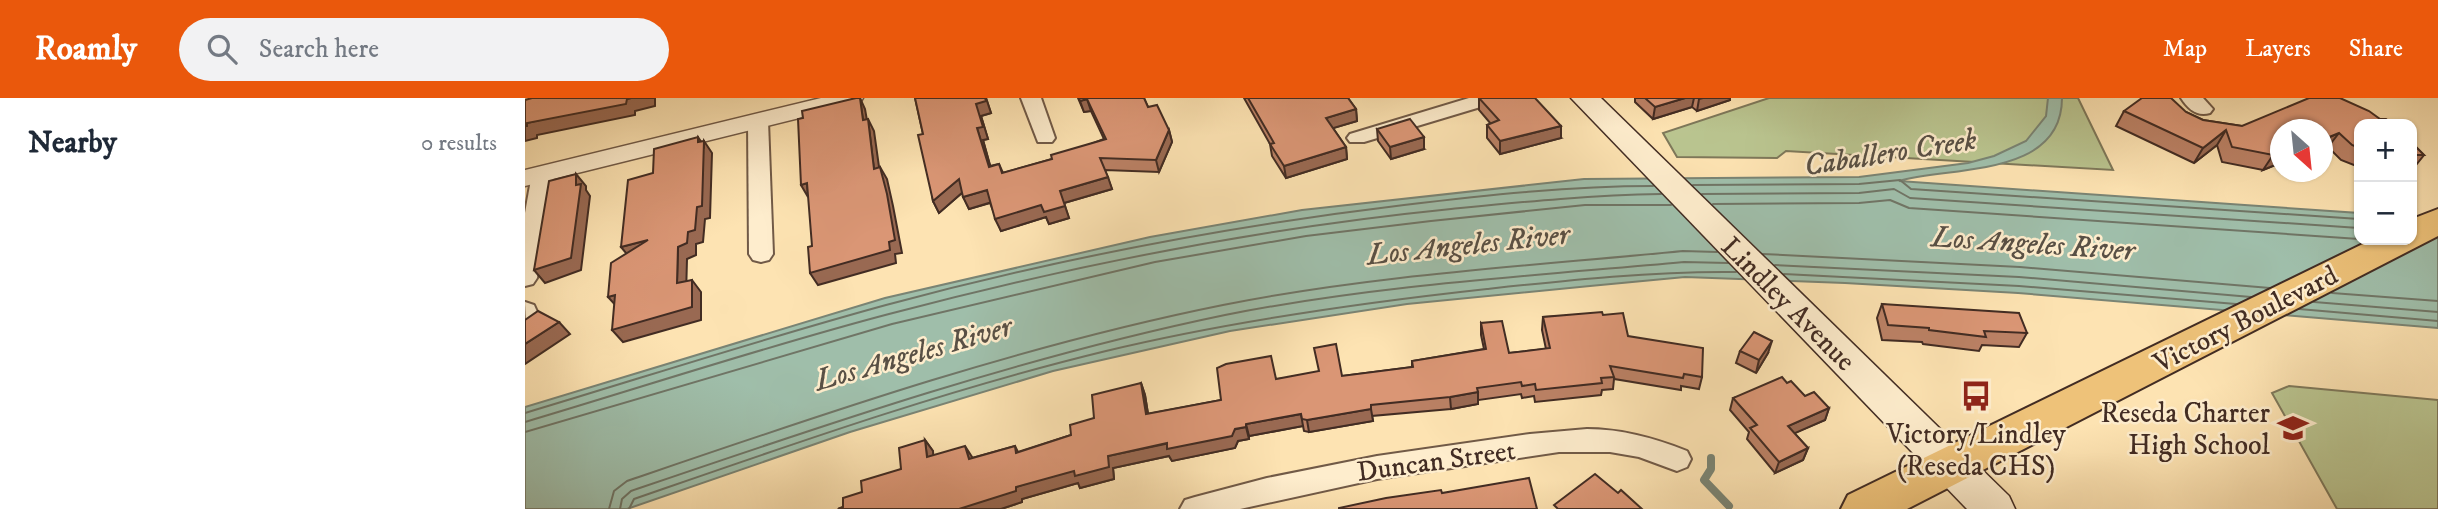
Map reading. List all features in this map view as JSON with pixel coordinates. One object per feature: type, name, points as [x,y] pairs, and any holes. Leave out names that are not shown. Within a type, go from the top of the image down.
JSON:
[{"type":"main road","name":"Lindley Avenue","points":[[1585,98],[1994,509]]},
{"type":"main road","points":[[2417,232],[2438,221]]},
{"type":"main road","name":"Victory Boulevard","points":[[1864,509],[2391,245]]},
{"type":"street","points":[[525,278],[534,176],[851,98]]},
{"type":"street","points":[[1031,98],[1045,138]]},
{"type":"street","points":[[1357,138],[1490,98]]},
{"type":"street","points":[[758,121],[761,254]]},
{"type":"street","name":"Duncan Street","points":[[1214,506],[1280,486],[1402,462],[1598,439],[1647,446],[1677,459]]},
{"type":"green space","points":[[1769,98],[2078,98],[2113,170],[1786,151],[1777,158],[1677,157],[1663,133]]},
{"type":"green space","points":[[2289,386],[2438,400],[2438,509],[2337,509],[2272,393]]},
{"type":"water","name":"Los Angeles River","points":[[2048,98],[2062,98],[2057,124],[2044,143],[2024,155],[2000,164],[1899,181],[2354,213],[2354,245],[2417,245],[2417,217],[2438,219],[2438,328],[2018,293],[1685,277],[1407,304],[1230,331],[1053,371],[850,432],[627,509],[525,509],[525,407],[885,298],[1150,237],[1302,210],[1584,179],[1859,177],[1968,163],[1994,156],[2026,141],[2046,116]]},
{"type":"building","points":[[631,98],[627,99],[626,104],[527,123],[525,126],[525,100]]},
{"type":"building","points":[[860,98],[863,120],[868,119],[874,169],[880,167],[895,240],[889,242],[890,250],[810,273],[808,247],[812,246],[807,183],[801,185],[798,119],[803,118],[802,111]]},
{"type":"building","points":[[915,98],[985,98],[986,101],[976,104],[983,127],[977,128],[989,167],[999,164],[1002,173],[1052,159],[1051,155],[1106,139],[1087,99],[1080,101],[1079,98],[1144,98],[1148,107],[1157,105],[1169,130],[1156,160],[1100,158],[1108,177],[1060,191],[1065,206],[1044,212],[1041,205],[995,219],[987,190],[963,197],[959,179],[933,201],[918,135],[923,134]]},
{"type":"building","points":[[1248,98],[1348,98],[1356,109],[1326,118],[1346,147],[1284,166]]},
{"type":"building","points":[[1479,98],[1535,98],[1561,126],[1500,141],[1487,125],[1499,120]]},
{"type":"building","points":[[1645,98],[1685,98],[1655,107]]},
{"type":"building","points":[[2142,98],[2171,98],[2186,112],[2203,120],[2242,126],[2309,98],[2340,98],[2380,119],[2354,119],[2354,146],[2339,133],[2333,135],[2333,119],[2270,119],[2270,154],[2232,147],[2226,130],[2203,148],[2124,111]]},
{"type":"building","points":[[1410,119],[1424,137],[1390,147],[1377,129]]},
{"type":"building","points":[[698,137],[698,142],[704,141],[702,206],[697,207],[695,230],[688,232],[687,243],[678,247],[677,283],[692,280],[692,307],[612,330],[615,295],[608,297],[611,263],[648,240],[621,247],[628,180],[653,173],[654,149]]},
{"type":"building","points":[[576,174],[576,185],[581,184],[571,258],[534,270],[549,181]]},
{"type":"building","points":[[1882,304],[2019,313],[2027,333],[1984,331],[1986,337],[1888,325]]},
{"type":"building","points":[[538,311],[559,322],[525,344],[525,320]]},
{"type":"building","points":[[1602,312],[1603,315],[1623,313],[1628,336],[1703,348],[1702,377],[1684,374],[1683,378],[1610,366],[1614,377],[1601,378],[1602,383],[1536,390],[1535,384],[1522,386],[1521,382],[1477,388],[1478,392],[1450,397],[1371,405],[1371,409],[1307,420],[1302,419],[1301,414],[1246,424],[1246,427],[1235,429],[1232,436],[1167,449],[1167,443],[1108,456],[1109,467],[1075,476],[1074,471],[1016,487],[1016,491],[959,509],[838,509],[843,507],[843,498],[862,492],[861,481],[901,469],[899,448],[925,440],[927,457],[965,446],[969,459],[1015,446],[1016,453],[1071,435],[1070,425],[1094,418],[1092,395],[1141,383],[1146,414],[1221,400],[1217,368],[1226,364],[1271,356],[1276,379],[1319,371],[1314,348],[1336,344],[1342,376],[1413,367],[1412,361],[1486,349],[1481,323],[1502,321],[1509,353],[1550,348],[1543,317]]},
{"type":"building","points":[[1754,332],[1772,341],[1759,360],[1740,351]]},
{"type":"building","points":[[1782,377],[1787,383],[1791,381],[1805,396],[1814,392],[1829,408],[1788,426],[1808,448],[1779,462],[1750,428],[1757,425],[1733,398]]},
{"type":"building","points":[[1595,474],[1618,493],[1621,490],[1642,509],[1558,509],[1554,505]]},
{"type":"building","points":[[1529,478],[1537,509],[1339,509],[1386,498],[1441,490],[1442,493]]},
{"type":"waterway","points":[[1711,458],[1711,469],[1704,480],[1729,506]]},
{"type":"place","name":"Victory/Lindley (Reseda CHS)","points":[[1976,396]]},
{"type":"place","name":"Reseda Charter High School","points":[[2293,428]]},
{"type":"water label","name":"Caballero Creek","points":[[1890,152]]}]
